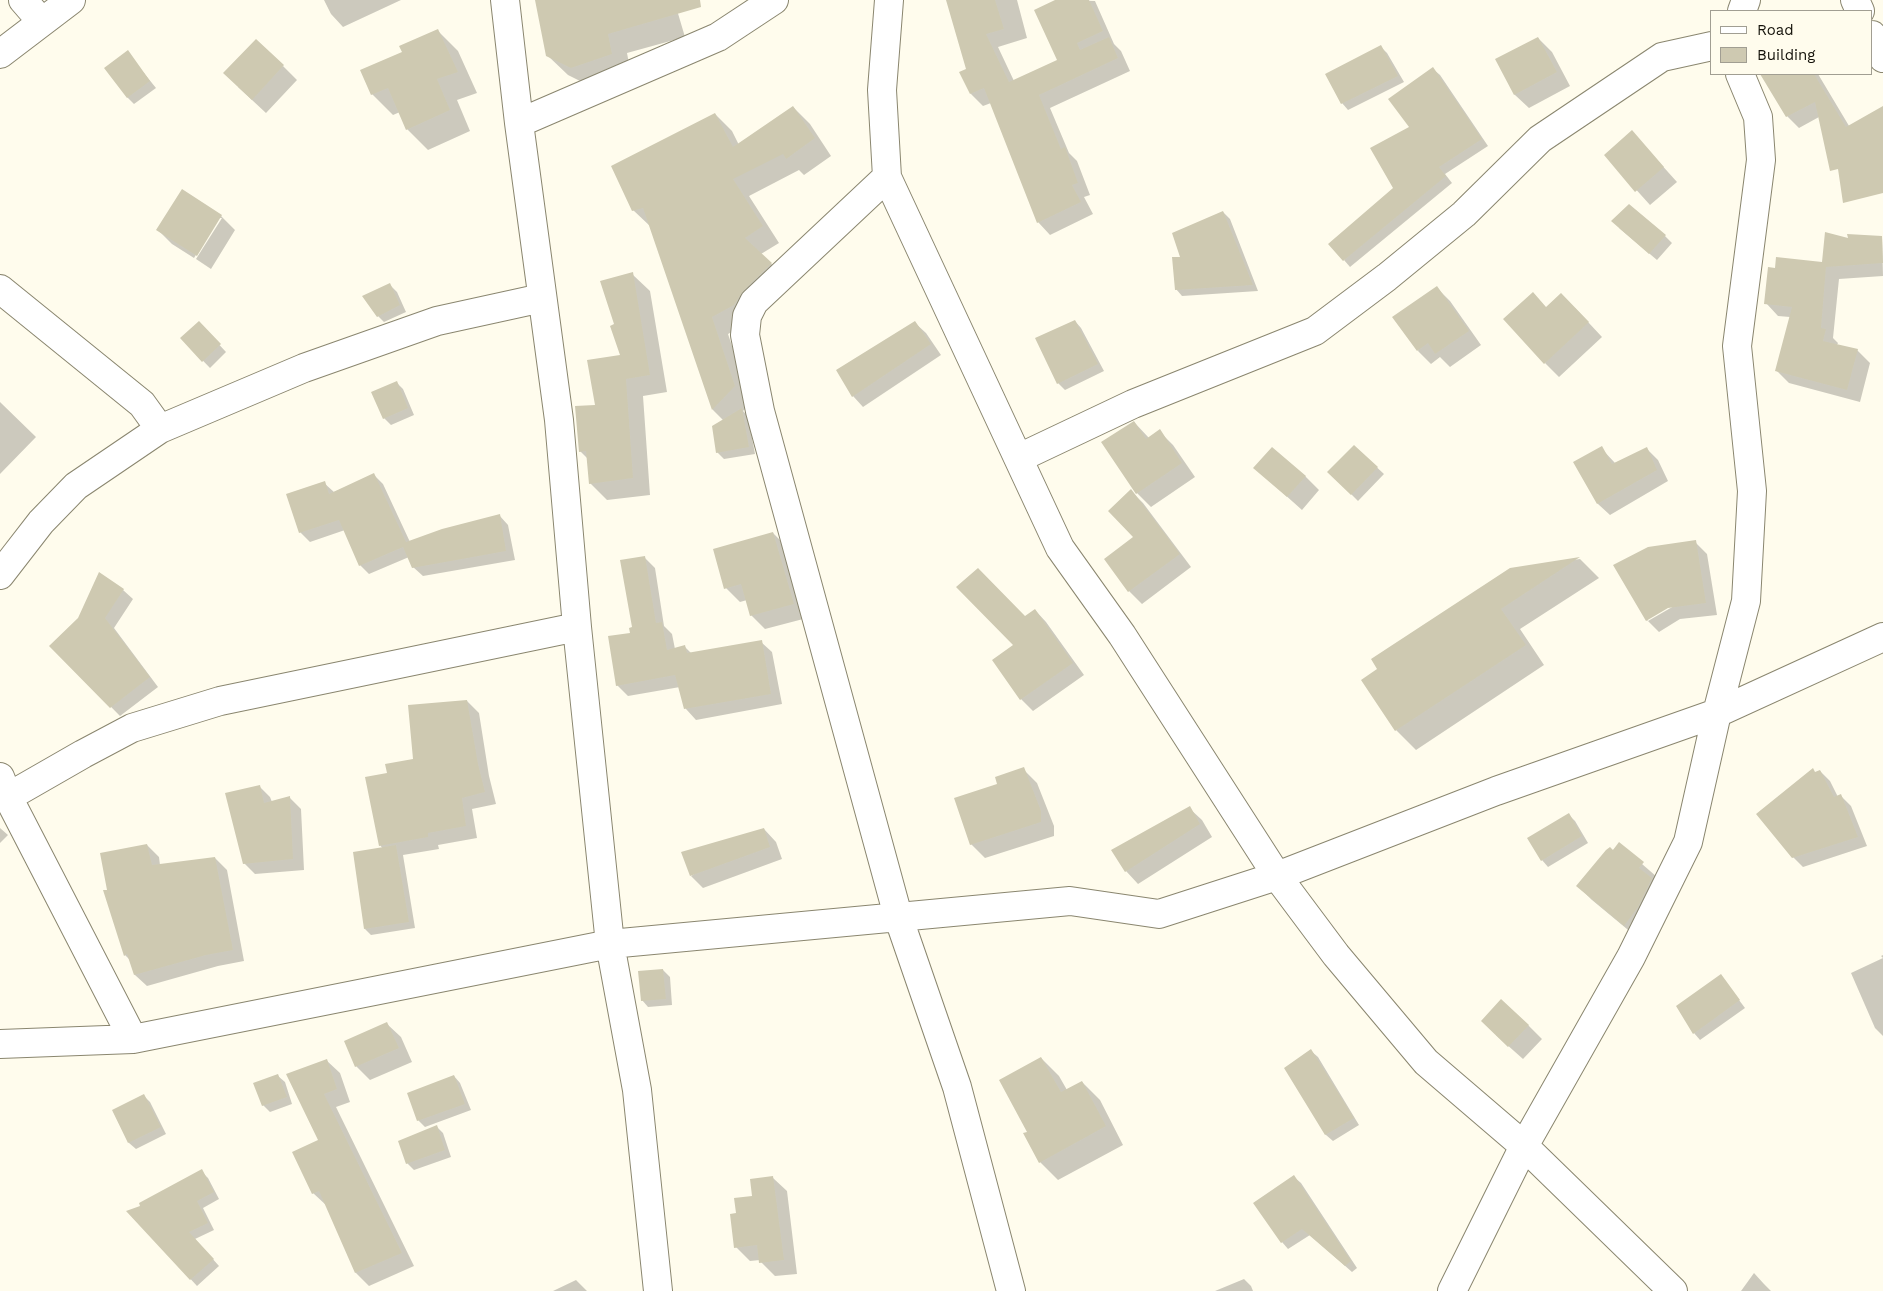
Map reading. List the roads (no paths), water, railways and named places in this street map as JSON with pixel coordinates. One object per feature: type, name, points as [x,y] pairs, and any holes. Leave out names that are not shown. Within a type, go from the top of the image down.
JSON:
[{"type":"street","points":[[23,0],[42,22]]},
{"type":"street","points":[[0,54],[72,0]]},
{"type":"street","points":[[505,0],[519,123],[559,420],[577,627],[610,944],[637,1090],[658,1291]]},
{"type":"street","points":[[519,123],[718,37],[774,0]]},
{"type":"street","points":[[889,0],[882,90],[887,176],[1060,548],[1122,636],[1277,876],[1336,955],[1426,1062],[1524,1146],[1673,1291]]},
{"type":"street","points":[[1873,37],[1883,58]]},
{"type":"street","points":[[1019,458],[1133,404],[1315,331],[1387,277],[1464,214],[1540,139],[1662,57],[1710,46]]},
{"type":"street","points":[[1452,1291],[1524,1146],[1631,957],[1688,842],[1746,601],[1752,491],[1737,346],[1761,160],[1758,117],[1740,75]]},
{"type":"street","points":[[887,176],[754,302],[747,316],[745,335],[763,420],[898,916],[957,1088],[1011,1291]]},
{"type":"street","points":[[0,289],[142,404],[160,428]]},
{"type":"street","points":[[0,575],[41,522],[76,486],[160,428],[304,368],[437,321],[542,298]]},
{"type":"street","points":[[133,1038],[4,787],[83,754],[132,728],[211,704],[577,627]]},
{"type":"street","points":[[0,1044],[133,1038],[610,944],[898,916],[1070,902],[1159,914],[1277,876],[1496,791],[1718,713],[1883,637]]}]
